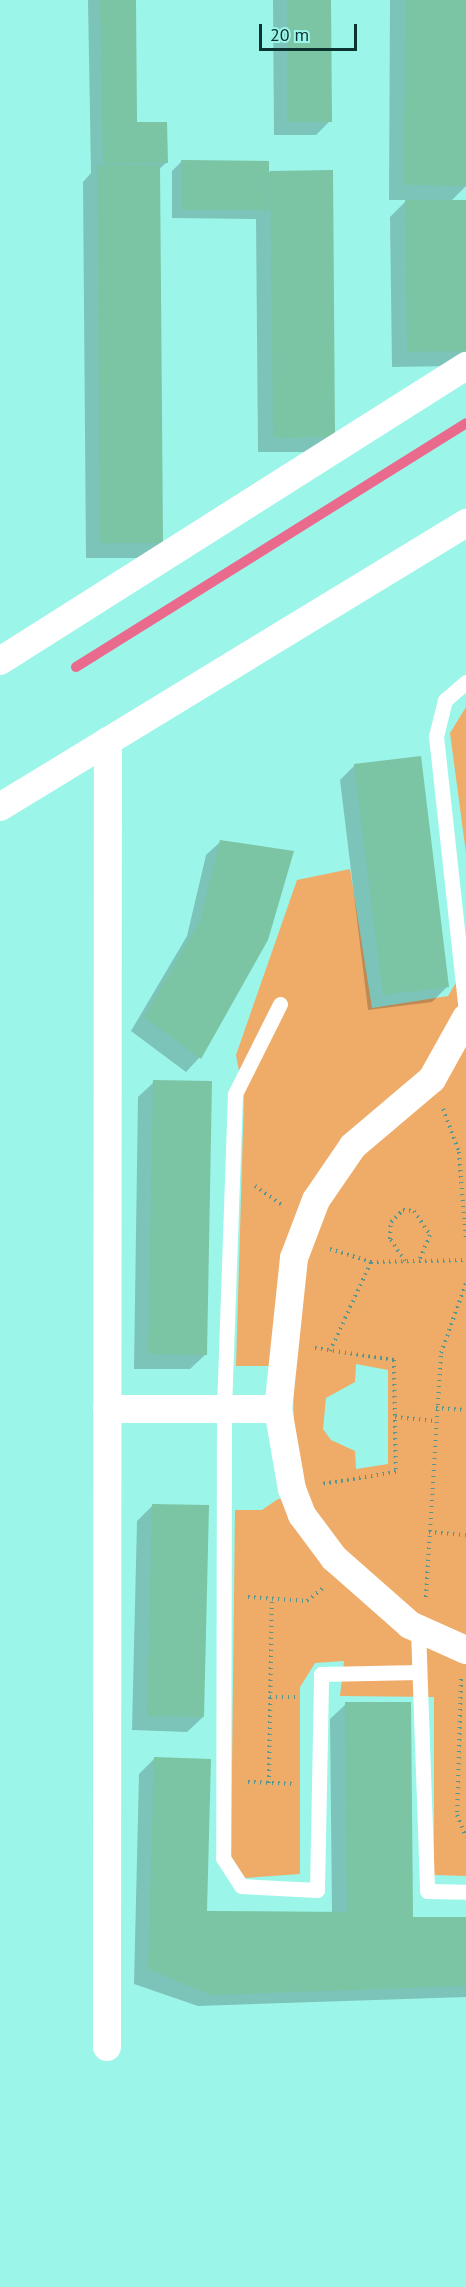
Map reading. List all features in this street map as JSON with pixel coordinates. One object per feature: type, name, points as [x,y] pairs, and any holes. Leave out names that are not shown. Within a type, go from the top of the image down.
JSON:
[{"type":"street","points":[[0,661],[466,366]]},
{"type":"street","points":[[0,807],[466,523]]},
{"type":"street","points":[[107,2047],[108,741]]},
{"type":"street","points":[[464,1650],[418,1629],[377,1601],[344,1568],[302,1515],[292,1489],[278,1409],[294,1258],[304,1231],[353,1146],[432,1079],[466,1018]]},
{"type":"street","points":[[107,1409],[278,1409]]},
{"type":"lane","points":[[466,682],[445,700],[436,736],[466,1012]]},
{"type":"lane","points":[[280,1004],[235,1094],[224,1409],[223,1858],[241,1886],[316,1890],[321,1674],[419,1672]]},
{"type":"lane","points":[[418,1629],[427,1891],[466,1892]]},
{"type":"path","points":[[432,1079],[459,1152],[466,1240]]},
{"type":"path","points":[[232,1170],[304,1231],[371,1262],[466,1260]]},
{"type":"path","points":[[406,1262],[390,1239],[392,1222],[403,1210],[414,1211],[430,1235],[419,1262]]},
{"type":"path","points":[[330,1351],[371,1262]]},
{"type":"path","points":[[418,1629],[426,1610],[434,1421],[441,1353],[466,1283]]},
{"type":"path","points":[[285,1343],[394,1360],[396,1472],[292,1489]]},
{"type":"path","points":[[436,1408],[466,1410]]},
{"type":"path","points":[[395,1417],[434,1421]]},
{"type":"path","points":[[429,1532],[466,1535]]},
{"type":"path","points":[[224,1595],[307,1601],[344,1568]]},
{"type":"path","points":[[269,1783],[272,1599]]},
{"type":"path","points":[[464,1650],[457,1815],[466,1838]]},
{"type":"path","points":[[223,1781],[318,1785]]},
{"type":"shaded area","points":[[466,707],[466,853],[450,733]]},
{"type":"shaded area","points":[[350,869],[372,1008],[448,996],[466,966],[466,1876],[434,1875],[434,1697],[340,1696],[344,1661],[315,1663],[300,1687],[300,1874],[245,1878],[231,1856],[235,1510],[262,1510],[278,1499],[303,1496],[294,1447],[293,1366],[236,1366],[244,1097],[236,1055],[297,880]],"holes":[[[356,1364],[388,1370],[388,1464],[356,1469],[355,1451],[331,1440],[323,1429],[326,1398],[355,1382]]]},
{"type":"building","points":[[100,0],[136,0],[137,122],[167,122],[168,163],[103,164]]},
{"type":"building","points":[[287,0],[331,0],[332,122],[287,122]]},
{"type":"building","points":[[405,0],[466,0],[466,186],[404,185]]},
{"type":"building","points":[[181,160],[269,161],[269,210],[181,210]]},
{"type":"building","points":[[97,165],[160,165],[163,543],[100,543]]},
{"type":"building","points":[[333,170],[335,437],[273,438],[270,171]]},
{"type":"building","points":[[405,200],[466,200],[466,351],[407,352]]},
{"type":"building","points":[[421,756],[449,987],[383,995],[354,764]]},
{"type":"building","points":[[220,840],[294,851],[268,940],[201,1059],[144,1017],[200,921]]},
{"type":"building","points":[[153,1080],[212,1081],[207,1355],[148,1354]]},
{"type":"building","points":[[152,1504],[209,1505],[204,1717],[147,1716]]},
{"type":"building","points":[[345,1702],[411,1702],[413,1917],[466,1917],[466,1986],[211,1995],[148,1969],[154,1757],[211,1759],[207,1911],[347,1912]]},
{"type":"waterway","points":[[76,667],[466,423]]}]
